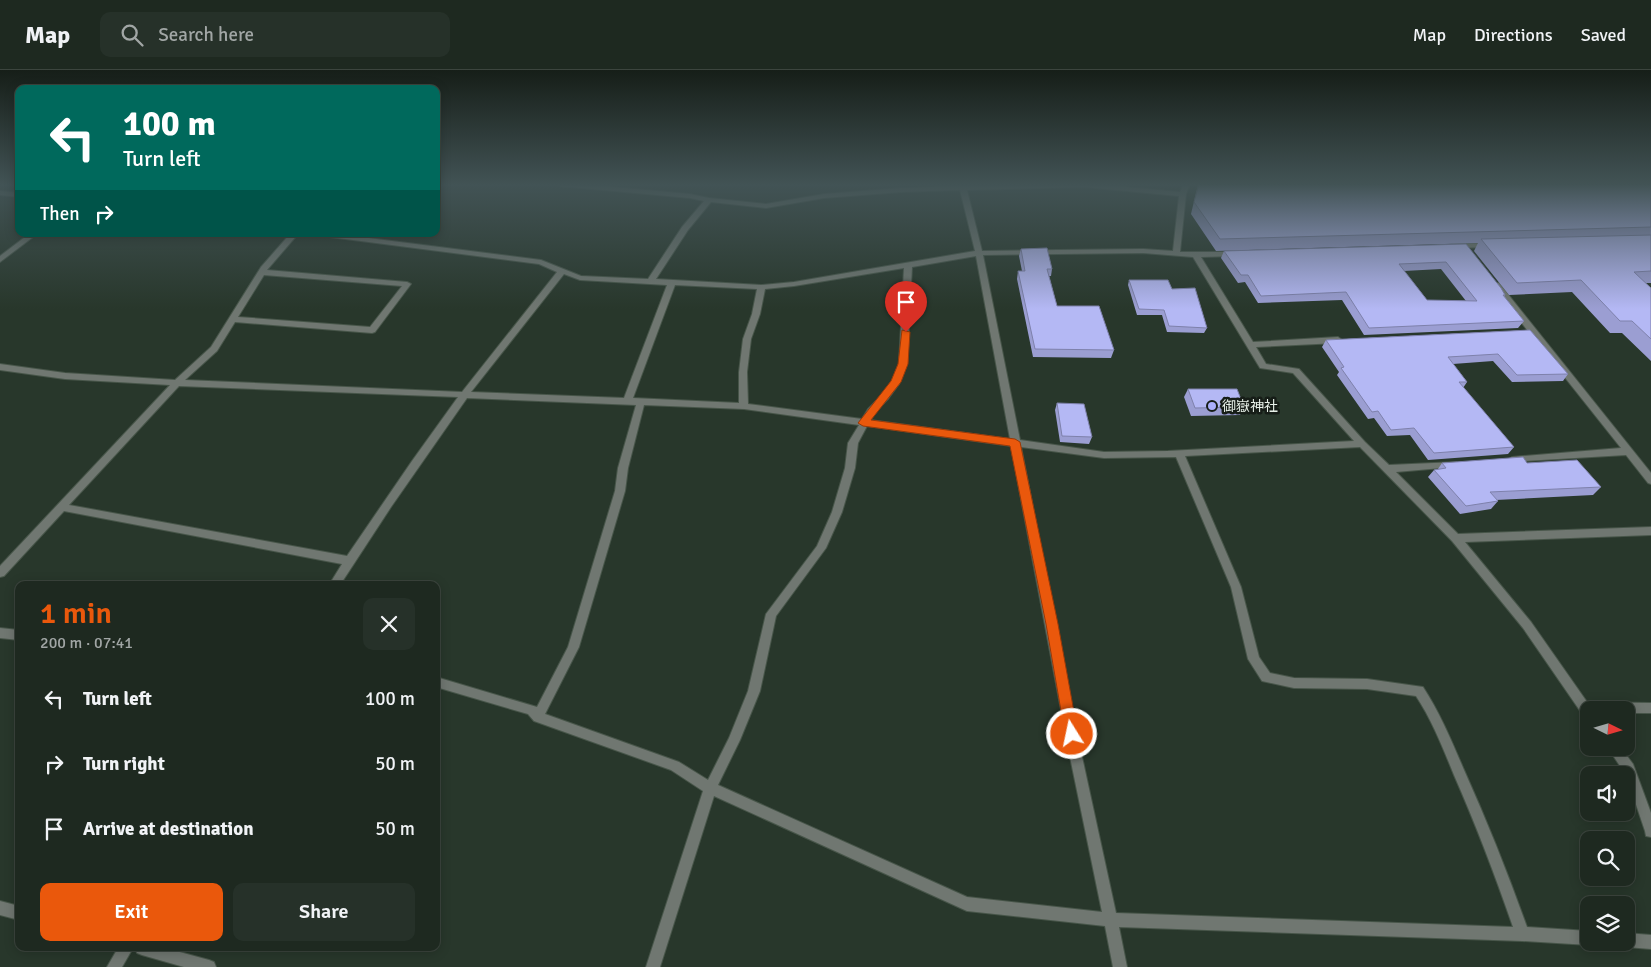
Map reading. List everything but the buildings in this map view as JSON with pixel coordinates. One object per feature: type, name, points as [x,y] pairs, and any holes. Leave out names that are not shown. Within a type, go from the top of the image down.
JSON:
[{"type":"street","points":[[650,282],[688,226]]},
{"type":"street","points":[[972,226],[1052,624],[1077,761],[1120,967]]},
{"type":"street","points":[[1176,254],[1179,226]]},
{"type":"street","points":[[0,260],[30,237]]},
{"type":"street","points":[[0,573],[178,383],[214,348],[262,272],[291,237]]},
{"type":"street","points":[[345,237],[540,262],[580,278],[761,287],[794,284],[979,253],[1143,251],[1196,255],[1246,253]]},
{"type":"street","points":[[1444,247],[1503,245]]},
{"type":"street","points":[[1464,246],[1470,254]]},
{"type":"street","points":[[1196,255],[1263,366],[1296,371],[1362,444],[1456,538],[1527,625],[1580,701]]},
{"type":"street","points":[[654,967],[710,788],[734,740],[754,691],[771,614],[821,548],[837,512],[850,468],[853,443],[863,423],[896,382],[903,364],[908,266]]},
{"type":"street","points":[[336,581],[463,395],[500,344],[562,270]]},
{"type":"street","points":[[234,319],[372,330],[407,284],[262,272]]},
{"type":"street","points":[[1488,276],[1530,332],[1651,480]]},
{"type":"street","points":[[627,402],[672,283]]},
{"type":"street","points":[[744,406],[743,372],[747,339],[756,314],[761,287]]},
{"type":"street","points":[[1250,345],[1347,340]]},
{"type":"street","points":[[0,367],[65,376],[178,383],[744,406],[1104,455],[1362,444]]},
{"type":"street","points":[[538,717],[572,647],[620,491],[623,468],[641,401]]},
{"type":"street","points":[[1503,460],[1628,451]]},
{"type":"street","points":[[1180,453],[1236,587],[1254,660],[1266,677],[1294,683],[1367,684],[1419,691],[1429,706],[1482,821],[1522,934]]},
{"type":"street","points":[[1388,469],[1464,463]]},
{"type":"street","points":[[62,507],[349,561]]},
{"type":"street","points":[[1456,538],[1651,531]]},
{"type":"street","points":[[0,633],[15,635]]},
{"type":"street","points":[[440,683],[532,710],[538,717],[675,766],[710,788],[967,904],[1111,920],[1580,937]]},
{"type":"street","points":[[1635,708],[1651,708]]},
{"type":"street","points":[[1620,756],[1629,768],[1651,831]]},
{"type":"street","points":[[0,908],[15,912]]},
{"type":"street","points":[[1635,941],[1651,942]]},
{"type":"street","points":[[114,967],[124,951]]},
{"type":"street","points":[[153,951],[209,967]]},
{"type":"place","name":"御嶽神社","points":[[1212,406]]},
{"type":"route","points":[[906,332],[903,364],[896,382],[863,423],[1015,442],[1072,734]]}]
